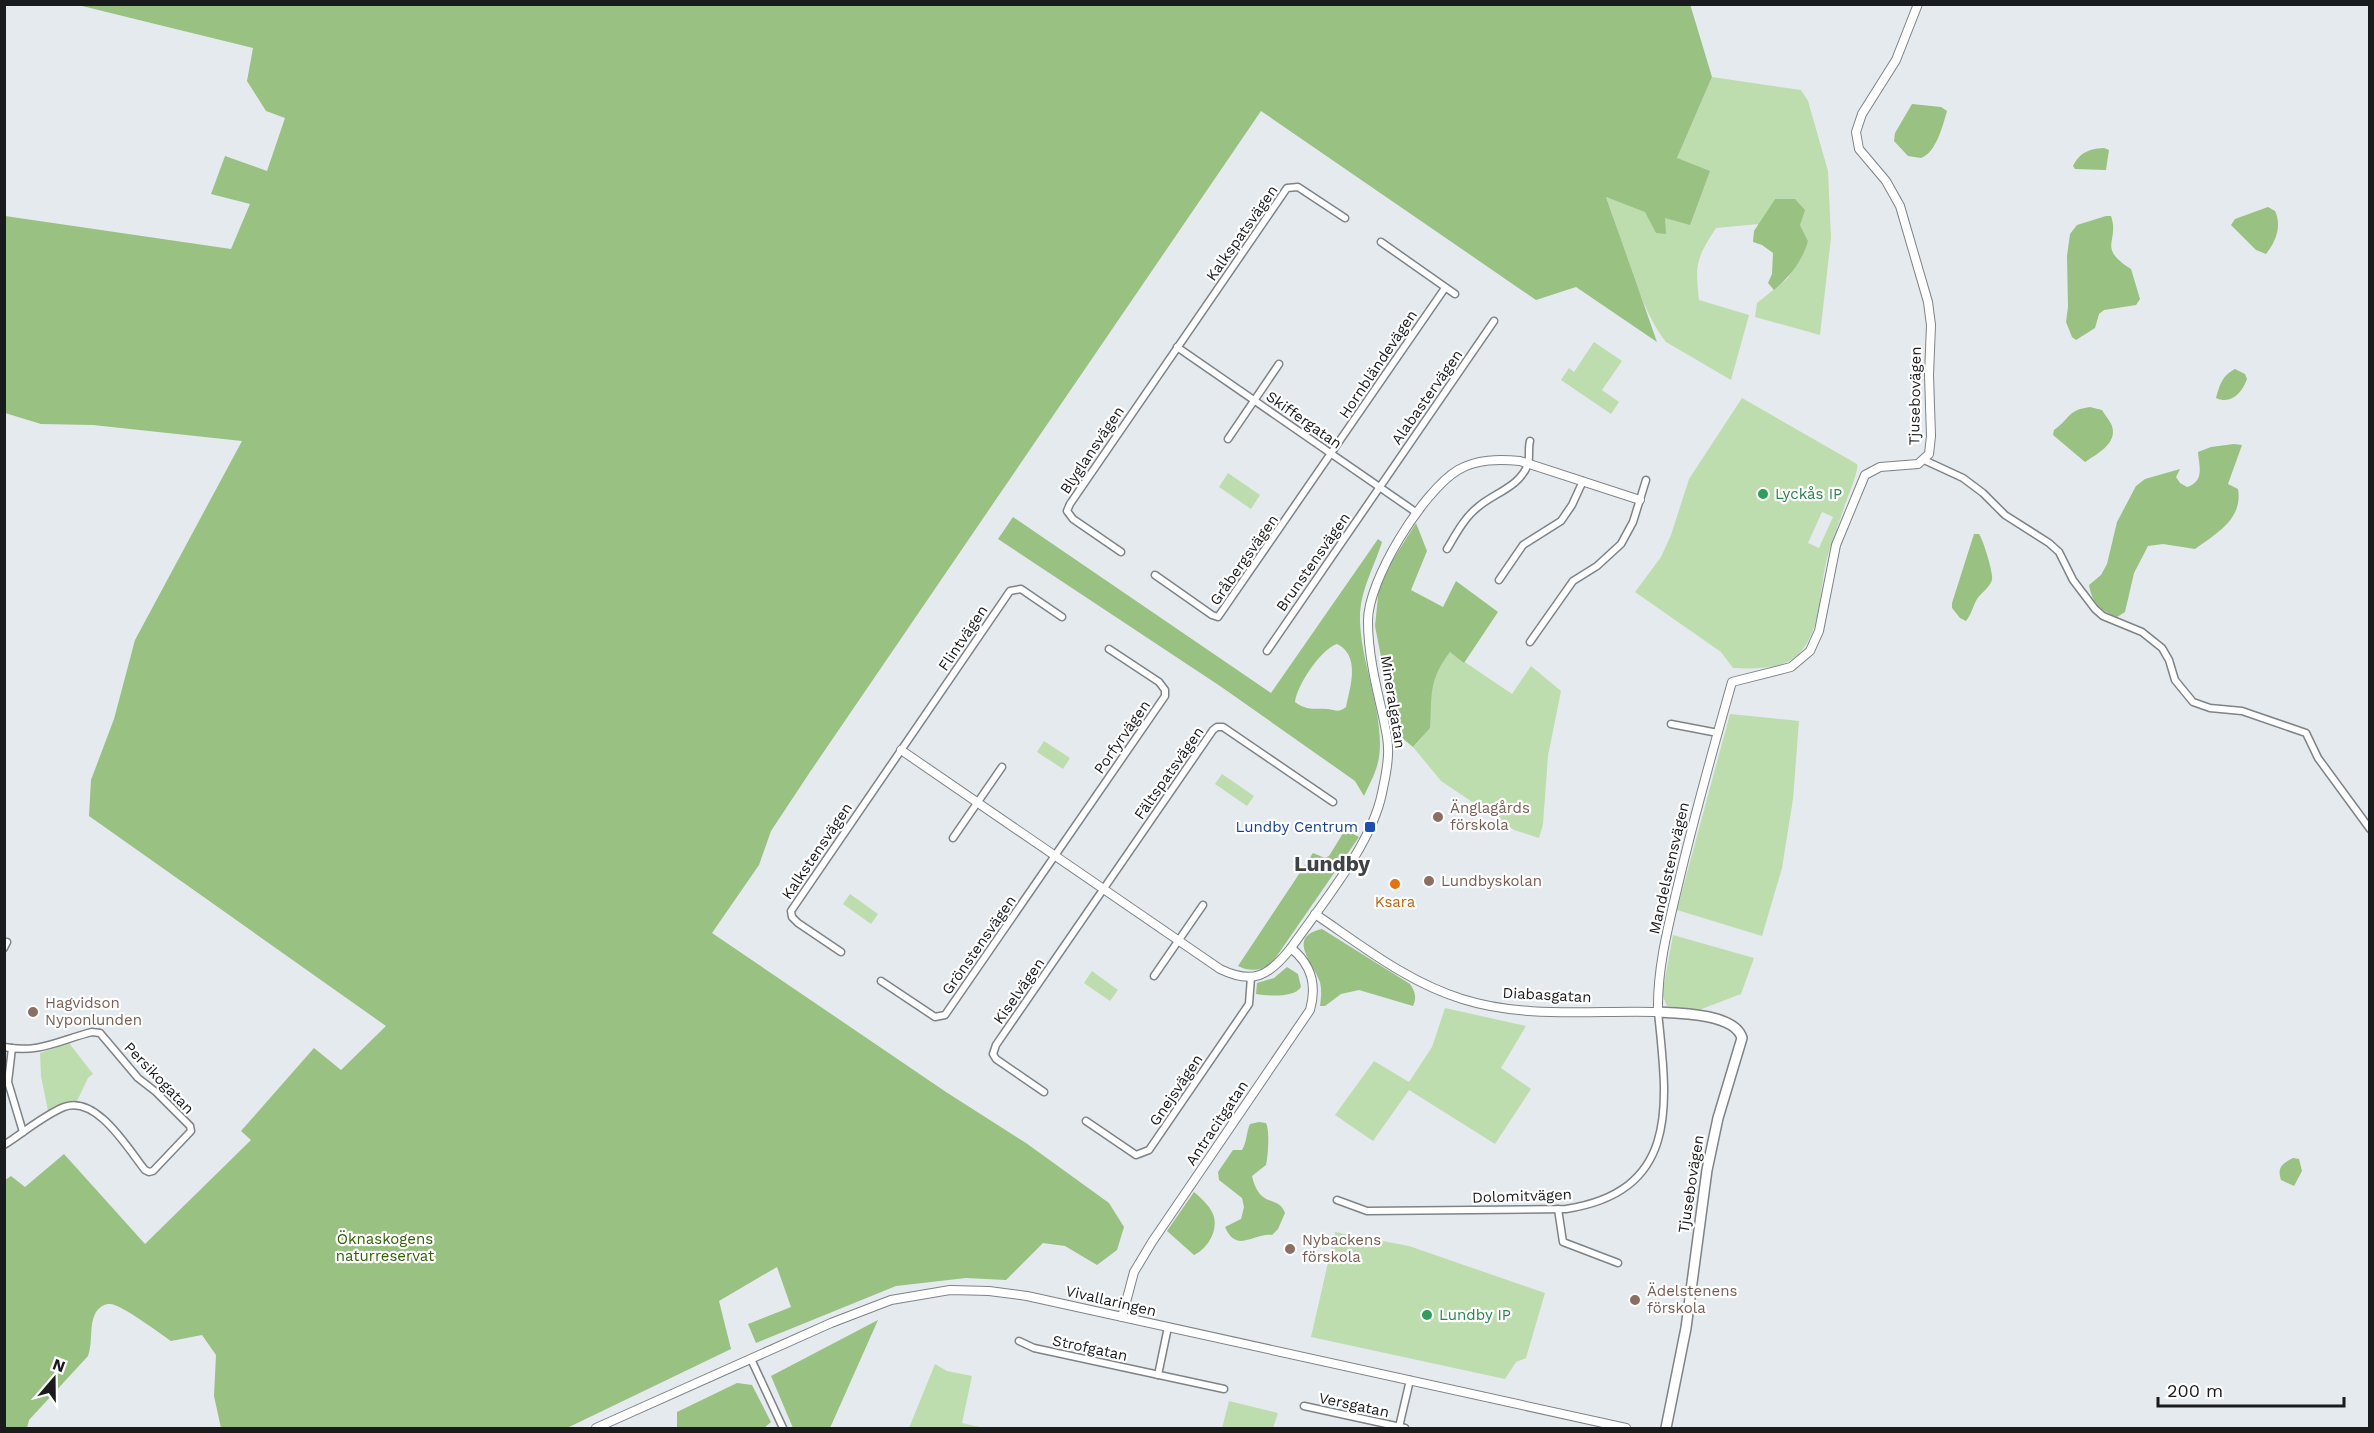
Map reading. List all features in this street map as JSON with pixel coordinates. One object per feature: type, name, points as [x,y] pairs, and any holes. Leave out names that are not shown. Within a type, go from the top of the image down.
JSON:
[{"type":"main road","name":"Tjusebovägen","points":[[1658,1012],[1699,1016],[1725,1022],[1738,1029],[1742,1038],[1718,1118],[1707,1170],[1688,1319],[1666,1428]]},
{"type":"street","name":"Tjusebovägen","points":[[1755,675],[1791,667],[1801,660],[1814,644],[1836,545],[1864,475],[1880,467],[1909,465],[1924,460],[1929,454],[1931,314],[1900,206],[1880,175],[1859,149],[1856,132],[1858,123],[1896,60],[1918,4]]},
{"type":"street","name":"Kalkspatsvägen","points":[[1178,347],[1287,189],[1298,187],[1345,218]]},
{"type":"street","points":[[1381,242],[1455,294]]},
{"type":"street","name":"Hornbländevägen","points":[[1331,454],[1445,288]]},
{"type":"street","name":"Alabastervägen","points":[[1380,487],[1494,321]]},
{"type":"street","name":"Skiffergatan","points":[[1178,347],[1417,513]]},
{"type":"street","name":"Blyglansvägen","points":[[1121,552],[1073,519],[1068,508],[1178,347]]},
{"type":"street","points":[[1228,439],[1279,364]]},
{"type":"street","points":[[1447,549],[1476,508],[1508,488],[1528,464],[1530,441]]},
{"type":"street","name":"Gråbergsvägen","points":[[1155,575],[1218,617],[1331,454]]},
{"type":"street","name":"Mineralgatan","points":[[1251,977],[1272,969],[1291,948],[1364,840],[1382,796],[1388,748],[1369,636],[1368,609],[1377,578],[1417,513],[1440,485],[1464,467],[1506,459],[1640,500]]},
{"type":"street","points":[[1924,460],[1963,478],[1983,493],[2005,515],[2049,543],[2059,552],[2073,580],[2095,609],[2103,616],[2142,632],[2162,648],[2169,660],[2175,680],[2193,702],[2210,708],[2242,711],[2306,733],[2318,758],[2370,829]]},
{"type":"street","points":[[1530,642],[1572,581],[1597,566],[1621,544],[1633,522],[1646,480]]},
{"type":"street","points":[[1498,580],[1523,545],[1561,521],[1572,505],[1583,481]]},
{"type":"street","name":"Brunstensvägen","points":[[1267,651],[1380,487]]},
{"type":"street","name":"Flintvägen","points":[[901,750],[1010,591],[1021,589],[1062,616]]},
{"type":"street","name":"Porfyrvägen","points":[[1055,855],[1165,696],[1165,690],[1159,682],[1109,649]]},
{"type":"street","name":"Mandelstensvägen","points":[[1658,1012],[1664,945],[1707,766],[1732,682],[1755,675]]},
{"type":"street","points":[[1671,724],[1718,733]]},
{"type":"street","name":"Fältspatsvägen","points":[[1103,888],[1216,727],[1223,727],[1333,802]]},
{"type":"street","points":[[901,750],[1220,969],[1232,975],[1251,977]]},
{"type":"street","name":"Kalkstensvägen","points":[[841,952],[798,923],[792,917],[791,911],[901,750]]},
{"type":"street","points":[[953,838],[1002,767]]},
{"type":"street","name":"Grönstensvägen","points":[[881,981],[935,1017],[945,1015],[1055,855]]},
{"type":"street","name":"Kiselvägen","points":[[1044,1092],[996,1059],[993,1054],[994,1049],[1103,888]]},
{"type":"street","points":[[1154,976],[1203,905]]},
{"type":"street","name":"Diabasgatan","points":[[1315,914],[1404,974],[1462,999],[1539,1012],[1658,1012]]},
{"type":"street","name":"Antracitgatan","points":[[1122,1317],[1134,1272],[1148,1249],[1310,1010],[1314,994],[1312,975],[1299,955],[1291,948]]},
{"type":"street","name":"Gnejsvägen","points":[[1086,1121],[1136,1155],[1149,1150],[1249,1004],[1251,977]]},
{"type":"street","name":"Dolomitvägen","points":[[1337,1200],[1367,1211],[1558,1209],[1593,1204],[1610,1197],[1634,1180],[1653,1154],[1659,1140],[1665,1112],[1658,1012]]},
{"type":"street","name":"Persikogatan","points":[[4,1047],[40,1049],[92,1032],[100,1033],[138,1078],[156,1092],[190,1126],[190,1134],[149,1172],[106,1121],[81,1106],[62,1108],[23,1132]]},
{"type":"street","points":[[4,1145],[23,1132],[8,1082],[12,1048]]},
{"type":"street","points":[[1558,1209],[1563,1242],[1618,1263]]},
{"type":"street","name":"Vivallaringen","points":[[596,1428],[614,1425],[751,1359],[865,1309],[891,1300],[932,1292],[969,1290],[1007,1293],[1122,1317],[1626,1428]]},
{"type":"street","points":[[1158,1375],[1168,1327]]},
{"type":"street","name":"Strofgatan","points":[[1019,1341],[1034,1348],[1224,1389]]},
{"type":"street","points":[[751,1359],[783,1428]]},
{"type":"street","name":"Versgatan","points":[[1304,1407],[1402,1428],[1410,1380]]},
{"type":"green space","name":"Öknaskogens naturreservat","points":[[1690,4],[1712,77],[1677,158],[1710,171],[1690,225],[1665,218],[1666,234],[1656,233],[1645,212],[1606,197],[1657,342],[1576,287],[1536,300],[1261,111],[810,772],[771,831],[759,865],[712,933],[946,1092],[1026,1143],[1109,1203],[1124,1227],[1117,1250],[1097,1265],[1065,1246],[1043,1243],[1006,1280],[966,1278],[896,1286],[756,1343],[748,1324],[791,1307],[777,1267],[719,1301],[731,1349],[567,1428],[221,1428],[214,1396],[216,1355],[202,1335],[171,1341],[131,1314],[115,1305],[108,1304],[99,1308],[93,1318],[88,1356],[29,1420],[27,1428],[5,1428],[5,1180],[11,1176],[25,1187],[64,1154],[145,1244],[251,1140],[241,1131],[314,1048],[341,1070],[386,1026],[89,816],[91,780],[114,719],[135,640],[242,441],[93,425],[41,424],[5,413],[5,216],[231,249],[250,204],[211,194],[225,156],[267,171],[285,118],[266,111],[247,81],[253,48],[78,5]]},
{"type":"green space","points":[[1712,77],[1801,90],[1808,101],[1828,171],[1831,238],[1820,335],[1755,317],[1757,303],[1788,278],[1808,241],[1800,225],[1775,199],[1759,224],[1716,228],[1704,247],[1697,270],[1699,300],[1749,315],[1731,380],[1666,342],[1639,292],[1606,197],[1665,218],[1677,158]]},
{"type":"green space","points":[[1912,104],[1941,107],[1947,111],[1935,145],[1921,158],[1908,156],[1894,141],[1895,133]]},
{"type":"green space","points":[[2104,148],[2109,150],[2106,170],[2075,169],[2073,166],[2086,152]]},
{"type":"green space","points":[[1775,199],[1795,199],[1805,210],[1800,225],[1808,241],[1795,268],[1774,290],[1768,283],[1772,274],[1773,253],[1753,242],[1754,231]]},
{"type":"green space","points":[[2268,207],[2275,211],[2278,228],[2273,244],[2266,254],[2256,250],[2231,225],[2235,219]]},
{"type":"green space","points":[[2111,216],[2113,225],[2111,244],[2114,255],[2131,269],[2140,299],[2136,305],[2104,310],[2099,314],[2095,328],[2076,340],[2072,337],[2066,322],[2067,256],[2070,234],[2077,225]]},
{"type":"green space","points":[[1594,342],[1622,361],[1602,390],[1619,402],[1611,414],[1561,380],[1569,368],[1574,372]]},
{"type":"green space","points":[[2235,369],[2245,374],[2247,379],[2242,389],[2231,399],[2216,398],[2222,381]]},
{"type":"green space","points":[[1742,398],[1857,464],[1828,557],[1818,614],[1810,638],[1804,648],[1788,661],[1765,668],[1733,668],[1721,652],[1635,592],[1661,557],[1671,535],[1689,479]],"holes":[[[1822,512],[1833,517],[1819,548],[1808,543]]]},
{"type":"green space","points":[[2090,407],[2102,410],[2113,432],[2109,443],[2085,462],[2053,435],[2054,430],[2073,413]]},
{"type":"green space","points":[[2242,445],[2228,484],[2238,489],[2238,500],[2236,509],[2227,524],[2195,549],[2163,544],[2148,546],[2134,573],[2125,612],[2117,617],[2102,609],[2092,597],[2089,585],[2101,575],[2107,564],[2117,522],[2136,486],[2145,479],[2180,469],[2176,477],[2187,487],[2199,477],[2198,452],[2211,447]]},
{"type":"green space","points":[[1228,473],[1260,495],[1251,509],[1219,487]]},
{"type":"green space","points":[[1013,517],[1271,693],[1378,539],[1382,542],[1364,590],[1360,610],[1361,637],[1376,707],[1380,741],[1377,767],[1364,796],[1355,781],[1220,686],[998,539]],"holes":[[[1337,644],[1349,656],[1352,672],[1346,707],[1337,711],[1303,707],[1295,702],[1300,686],[1317,660]]]},
{"type":"green space","points":[[1416,523],[1427,551],[1411,590],[1443,607],[1456,581],[1498,612],[1464,663],[1450,652],[1443,662],[1432,688],[1430,728],[1413,747],[1396,733],[1375,626],[1379,587],[1387,569]]},
{"type":"green space","points":[[1974,534],[1979,534],[1983,543],[1992,580],[1977,599],[1966,621],[1960,618],[1952,608],[1952,603]]},
{"type":"green space","points":[[1450,652],[1512,694],[1531,666],[1561,691],[1548,756],[1543,824],[1539,838],[1514,830],[1441,781],[1413,747],[1424,735],[1429,717],[1433,683]]},
{"type":"green space","points":[[1730,714],[1799,721],[1793,799],[1782,868],[1762,936],[1677,910]]},
{"type":"green space","points":[[1044,741],[1070,758],[1063,769],[1037,752]]},
{"type":"green space","points":[[1222,774],[1254,796],[1247,806],[1215,784]]},
{"type":"green space","points":[[1345,830],[1359,837],[1272,963],[1255,970],[1238,966],[1313,853],[1325,858],[1329,856]]},
{"type":"green space","points":[[850,894],[878,914],[871,924],[843,904]]},
{"type":"green space","points":[[1322,929],[1410,984],[1415,995],[1413,1006],[1359,990],[1341,994],[1325,1006],[1320,1006],[1320,982],[1308,959],[1304,944],[1311,933]]},
{"type":"green space","points":[[1673,935],[1754,958],[1741,994],[1699,1010],[1667,1006],[1662,994]]},
{"type":"green space","points":[[1287,967],[1298,974],[1301,987],[1298,991],[1280,995],[1256,994],[1257,983],[1274,978]]},
{"type":"green space","points":[[1092,971],[1118,990],[1110,1001],[1084,983]]},
{"type":"green space","points":[[1445,1008],[1526,1026],[1501,1068],[1531,1089],[1495,1144],[1409,1090],[1373,1141],[1335,1115],[1374,1061],[1409,1082],[1432,1047]]},
{"type":"green space","points":[[69,1043],[93,1074],[88,1078],[77,1101],[69,1101],[48,1111],[41,1076],[40,1053]]},
{"type":"green space","points":[[1266,1123],[1267,1127],[1267,1161],[1266,1165],[1252,1176],[1255,1187],[1264,1198],[1282,1207],[1285,1213],[1278,1229],[1272,1235],[1240,1241],[1230,1235],[1225,1227],[1241,1219],[1244,1207],[1242,1198],[1219,1180],[1218,1172],[1233,1150],[1242,1150],[1250,1124]]},
{"type":"green space","points":[[2293,1158],[2299,1159],[2302,1171],[2294,1186],[2281,1180],[2280,1172],[2283,1164]]},
{"type":"green space","points":[[1194,1192],[1213,1214],[1215,1226],[1208,1243],[1194,1255],[1167,1231]]},
{"type":"green space","name":"Lundby IP","points":[[1335,1232],[1409,1246],[1545,1293],[1526,1358],[1516,1362],[1505,1379],[1311,1337]]},
{"type":"green space","points":[[878,1320],[830,1428],[793,1428],[771,1376]]},
{"type":"green space","points":[[935,1364],[947,1371],[972,1376],[962,1423],[984,1428],[909,1428]]},
{"type":"green space","points":[[737,1383],[752,1385],[771,1422],[764,1428],[677,1428],[677,1412]]},
{"type":"green space","points":[[1229,1401],[1278,1413],[1273,1428],[1222,1428]]},
{"type":"place","name":"Lyckås IP","points":[[1763,494]]},
{"type":"place","name":"Änglagårds förskola","points":[[1438,817]]},
{"type":"place","name":"Lundby Centrum","points":[[1370,827]]},
{"type":"place","name":"Lundbyskolan","points":[[1429,881]]},
{"type":"place","name":"Ksara","points":[[1395,884]]},
{"type":"place","name":"Hagvidson Nyponlunden","points":[[33,1012]]},
{"type":"place","name":"Nybackens förskola","points":[[1290,1249]]},
{"type":"place","name":"Ädelstenens förskola","points":[[1635,1300]]},
{"type":"place","name":"Lundby IP","points":[[1427,1315]]},
{"type":"district","name":"Lundby","points":[[1332,863]]}]
